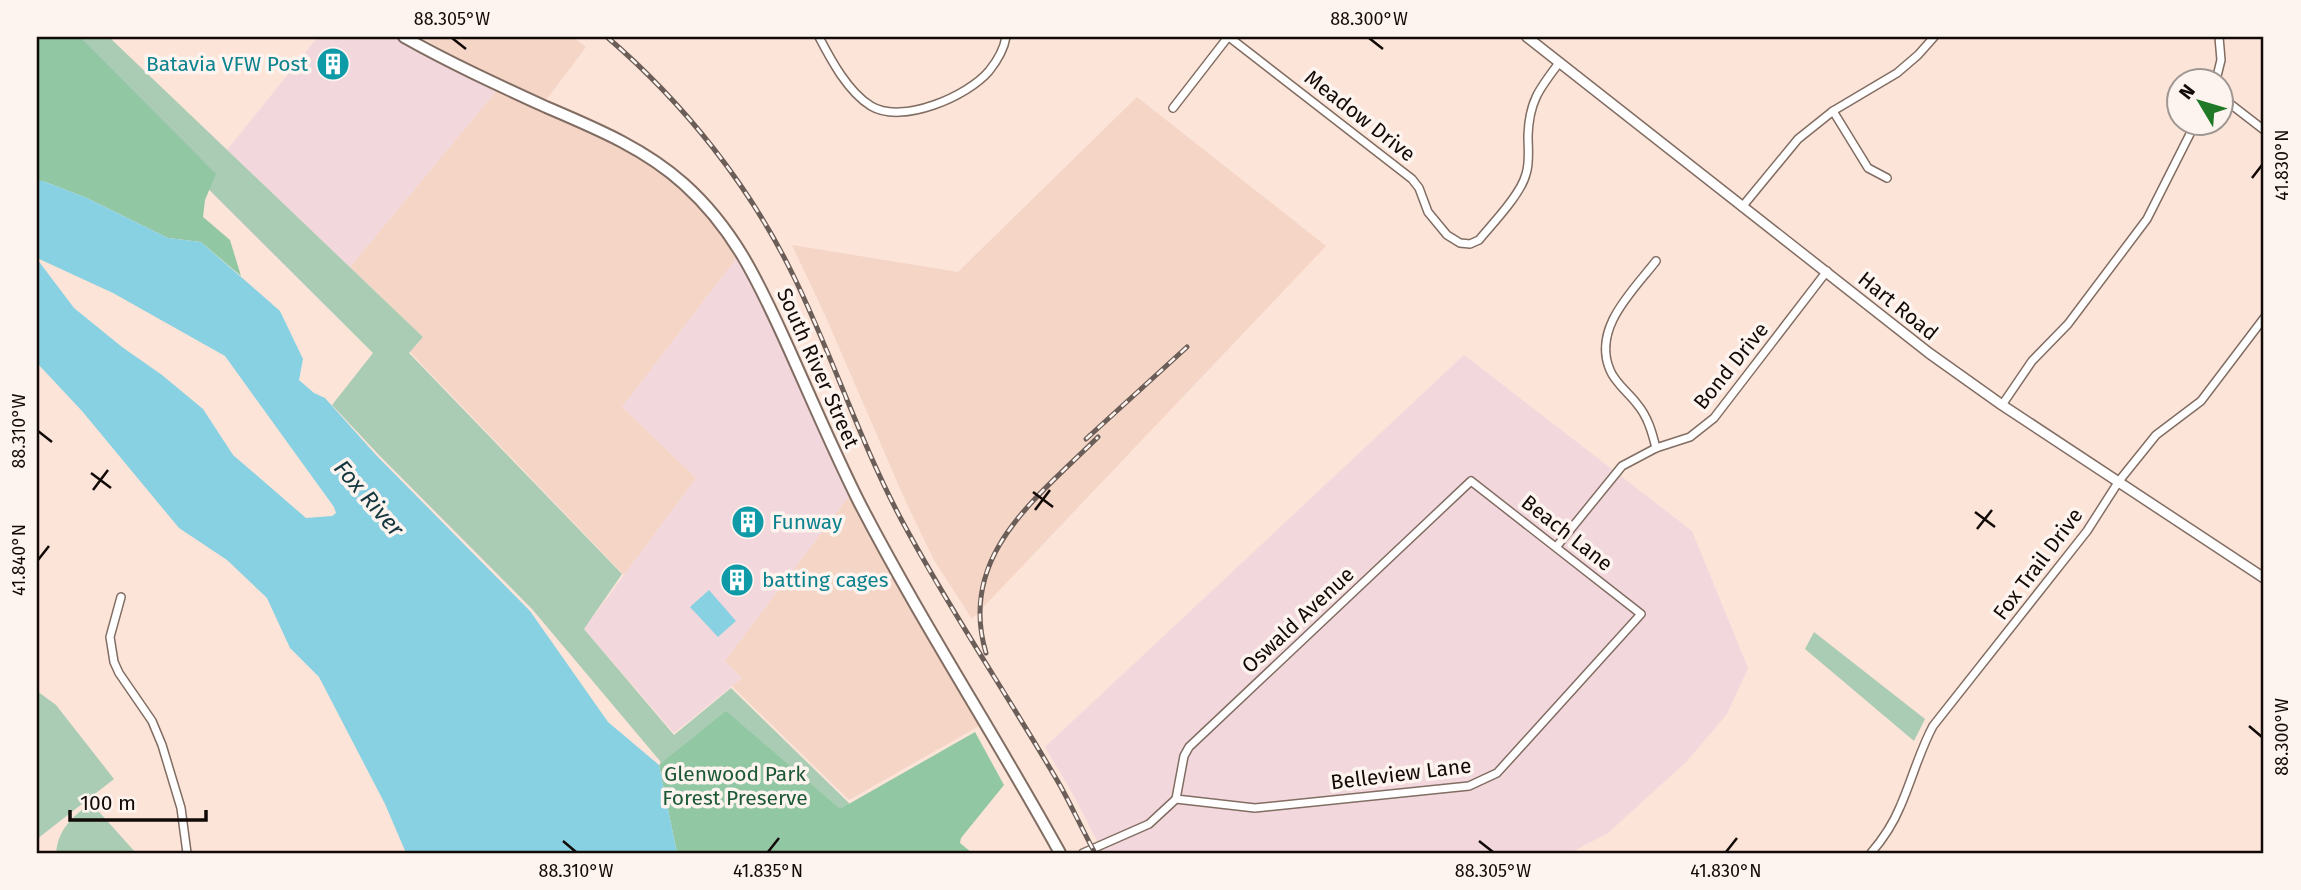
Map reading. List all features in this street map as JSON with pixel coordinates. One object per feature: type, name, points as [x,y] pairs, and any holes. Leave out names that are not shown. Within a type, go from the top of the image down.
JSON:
[{"type":"main road","name":"South River Street","points":[[404,37],[464,69],[596,128],[640,151],[684,184],[723,225],[749,264],[844,470],[908,594],[1009,761],[1060,853]]},
{"type":"street","points":[[819,37],[835,66],[858,95],[870,106],[896,113],[922,108],[971,87],[997,60],[1006,37]]},
{"type":"street","points":[[1173,108],[1228,37]]},
{"type":"street","name":"Meadow Drive","points":[[1228,37],[1412,179],[1419,188],[1428,212],[1447,235],[1460,243],[1470,244],[1479,240],[1524,180],[1528,164],[1531,105],[1538,90],[1559,63]]},
{"type":"street","name":"Hart Road","points":[[1527,37],[1929,353],[2002,405],[2264,578]]},
{"type":"street","points":[[1742,207],[1798,139],[1833,111],[1898,73],[1934,37]]},
{"type":"street","points":[[2219,37],[2220,66]]},
{"type":"street","points":[[2234,106],[2264,130]]},
{"type":"street","points":[[1833,111],[1868,168],[1887,178]]},
{"type":"street","points":[[2002,405],[2032,361],[2068,324],[2147,219],[2189,136]]},
{"type":"street","points":[[1656,261],[1614,316],[1607,335],[1606,350],[1610,370],[1646,415],[1656,448]]},
{"type":"street","name":"Bond Drive","points":[[1557,546],[1616,472],[1631,460],[1656,448],[1690,437],[1714,418],[1827,271]]},
{"type":"street","name":"Fox Trail Drive","points":[[1871,853],[1885,836],[1900,808],[1923,745],[1933,726],[2087,531],[2119,481],[2156,435],[2201,401],[2264,318]]},
{"type":"street","name":"Beach Lane","points":[[1471,481],[1641,614]]},
{"type":"street","name":"Oswald Avenue","points":[[1176,799],[1184,756],[1189,747],[1471,481]]},
{"type":"street","points":[[121,597],[110,637],[114,662],[152,721],[162,745],[181,808],[187,853]]},
{"type":"street","name":"Belleview Lane","points":[[1176,799],[1255,808],[1469,786],[1483,782],[1497,773],[1641,614]]},
{"type":"street","points":[[1083,853],[1149,824],[1176,799]]},
{"type":"shaded area","points":[[318,37],[397,37],[498,89],[350,267],[227,150]]},
{"type":"shaded area","points":[[421,37],[573,37],[586,47],[546,100],[469,65]]},
{"type":"shaded area","points":[[498,89],[623,147],[663,174],[699,204],[738,256],[622,407],[696,478],[624,575],[410,352],[423,337],[350,267]]},
{"type":"shaded area","points":[[1137,97],[1326,246],[972,619],[934,560],[905,500],[792,245],[958,272]]},
{"type":"shaded area","points":[[738,256],[850,495],[725,661],[742,678],[674,733],[584,629],[696,478],[622,407]]},
{"type":"shaded area","points":[[1464,355],[1692,531],[1748,668],[1727,714],[1687,761],[1608,833],[1570,853],[1103,853],[1045,747]]},
{"type":"shaded area","points":[[850,495],[981,725],[849,800],[732,686],[742,678],[725,661]]},
{"type":"green space","name":"Glenwood Park Forest Preserve","points":[[37,37],[109,37],[423,337],[409,353],[622,574],[584,629],[674,735],[731,688],[852,806],[907,853],[675,822],[660,761],[532,609],[332,405],[373,353],[112,93]]},
{"type":"green space","points":[[37,37],[80,37],[216,174],[205,200],[203,217],[230,240],[241,276],[201,242],[168,238],[87,198],[37,181]]},
{"type":"green space","points":[[1814,632],[1925,719],[1914,741],[1805,649]]},
{"type":"green space","points":[[37,691],[56,705],[114,779],[37,839]]},
{"type":"green space","points":[[726,711],[840,809],[975,732],[1004,785],[961,838],[960,843],[972,853],[677,853],[659,765]]},
{"type":"green space","points":[[91,803],[136,853],[56,853],[63,830]]},
{"type":"water","name":"Fox River","points":[[37,181],[87,198],[168,238],[201,242],[280,311],[303,359],[299,380],[314,393],[325,398],[376,455],[530,611],[608,722],[659,765],[677,853],[406,853],[385,804],[319,677],[290,648],[267,598],[227,560],[179,528],[82,411],[37,363],[37,259],[74,308],[203,409],[233,455],[306,518],[332,516],[336,513],[334,507],[225,356],[113,293],[37,258]]},
{"type":"water","points":[[709,590],[736,621],[718,637],[690,607]]},
{"type":"railway","points":[[607,37],[663,90],[688,118],[736,178],[757,210],[808,307],[872,460],[901,519],[939,587],[1061,787],[1095,853]]},
{"type":"railway","points":[[1086,439],[1187,347]]},
{"type":"railway","points":[[986,653],[980,618],[983,586],[993,558],[1008,531],[1028,506],[1098,437]]},
{"type":"place","name":"Batavia VFW Post","points":[[333,64]]},
{"type":"place","name":"Funway","points":[[748,522]]},
{"type":"place","name":"batting cages","points":[[737,580]]}]
